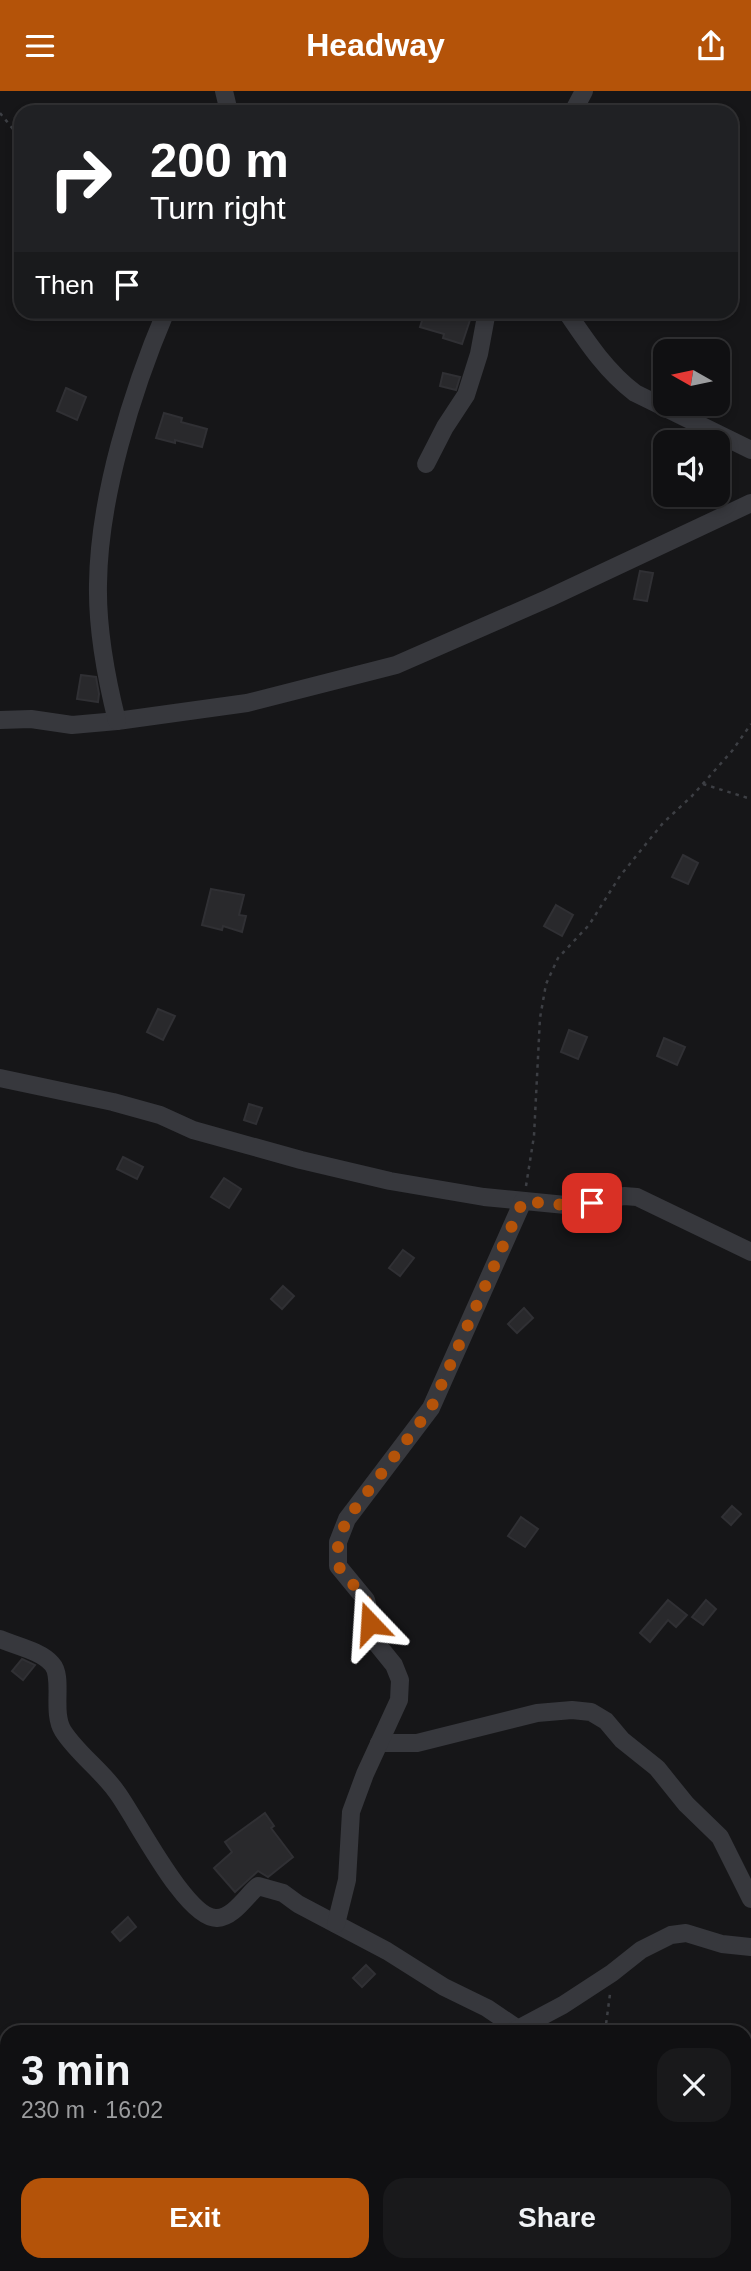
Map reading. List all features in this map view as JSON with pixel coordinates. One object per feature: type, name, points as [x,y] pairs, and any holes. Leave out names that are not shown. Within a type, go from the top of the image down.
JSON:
[{"type":"street","points":[[117,721],[104,659],[98,587],[99,559],[105,517],[129,411],[163,319]]},
{"type":"street","points":[[426,464],[444,427],[466,395],[479,354],[486,319]]},
{"type":"street","points":[[571,319],[596,355],[620,382],[635,393],[751,450]]},
{"type":"street","points":[[0,720],[31,719],[72,725],[247,703],[396,665],[549,598],[751,503]]},
{"type":"street","points":[[0,1077],[113,1102],[160,1115],[193,1130],[377,1178],[523,1201],[576,1206],[624,1196],[637,1197],[751,1252]]},
{"type":"street","points":[[336,1924],[347,1880],[351,1812],[399,1700],[400,1680],[394,1665],[377,1644],[366,1600],[338,1566],[338,1542],[347,1519],[431,1408],[523,1201]]},
{"type":"street","points":[[0,1639],[44,1657],[55,1666],[56,1710],[63,1730],[117,1791],[159,1860],[181,1891],[202,1913],[212,1918],[228,1915],[261,1886],[283,1893],[298,1904],[387,1951],[444,1987],[487,2008],[509,2025]]},
{"type":"street","points":[[379,1743],[417,1743],[537,1713],[572,1710],[591,1712],[606,1721],[622,1740],[657,1768],[686,1804],[720,1837],[751,1899]]},
{"type":"street","points":[[525,2025],[563,2005],[641,1950],[671,1935],[686,1933],[722,1944],[751,1947]]},
{"type":"path","points":[[0,113],[14,130]]},
{"type":"path","points":[[523,1201],[534,1136],[540,1018],[546,985],[558,958],[589,925],[620,876],[663,823],[703,784],[751,724]]},
{"type":"path","points":[[703,784],[751,799]]},
{"type":"path","points":[[606,2025],[612,1973]]},
{"type":"building","points":[[422,319],[470,320],[462,344],[443,338],[444,334],[420,327]]},
{"type":"building","points":[[443,373],[460,377],[456,390],[440,386]]},
{"type":"building","points":[[66,388],[86,397],[77,420],[57,411]]},
{"type":"building","points":[[164,413],[182,418],[181,422],[207,429],[202,447],[156,438]]},
{"type":"building","points":[[640,571],[653,573],[647,601],[634,599]]},
{"type":"building","points":[[81,675],[96,677],[98,702],[77,699]]},
{"type":"building","points":[[683,855],[698,863],[688,884],[672,877]]},
{"type":"building","points":[[211,889],[244,895],[239,915],[246,916],[242,932],[223,926],[222,930],[202,925]]},
{"type":"building","points":[[556,905],[573,915],[562,936],[544,926]]},
{"type":"building","points":[[158,1009],[175,1016],[163,1040],[147,1032]]},
{"type":"building","points":[[569,1030],[587,1037],[578,1059],[561,1052]]},
{"type":"building","points":[[664,1038],[685,1047],[677,1065],[657,1056]]},
{"type":"building","points":[[249,1104],[262,1108],[256,1124],[244,1120]]},
{"type":"building","points":[[123,1157],[143,1167],[137,1179],[117,1169]]},
{"type":"building","points":[[224,1178],[241,1189],[229,1208],[211,1197]]},
{"type":"building","points":[[403,1250],[414,1258],[400,1276],[389,1268]]},
{"type":"building","points":[[283,1286],[294,1296],[282,1309],[271,1299]]},
{"type":"building","points":[[524,1308],[533,1318],[517,1333],[508,1324]]},
{"type":"building","points":[[732,1506],[741,1514],[731,1525],[722,1517]]},
{"type":"building","points":[[521,1517],[538,1529],[525,1547],[508,1536]]},
{"type":"building","points":[[668,1600],[687,1615],[676,1627],[668,1620],[650,1642],[640,1633]]},
{"type":"building","points":[[706,1600],[716,1609],[703,1625],[692,1617]]},
{"type":"building","points":[[22,1659],[35,1665],[23,1680],[12,1671]]},
{"type":"building","points":[[265,1813],[274,1826],[271,1828],[293,1857],[268,1877],[258,1871],[235,1892],[214,1868],[232,1852],[225,1842]]},
{"type":"building","points":[[128,1917],[136,1927],[120,1941],[112,1932]]},
{"type":"building","points":[[366,1965],[375,1974],[362,1987],[353,1978]]},
{"type":"route","points":[[370,1623],[366,1600],[338,1566],[338,1542],[347,1519],[431,1408],[523,1201],[576,1206],[592,1203]]}]
